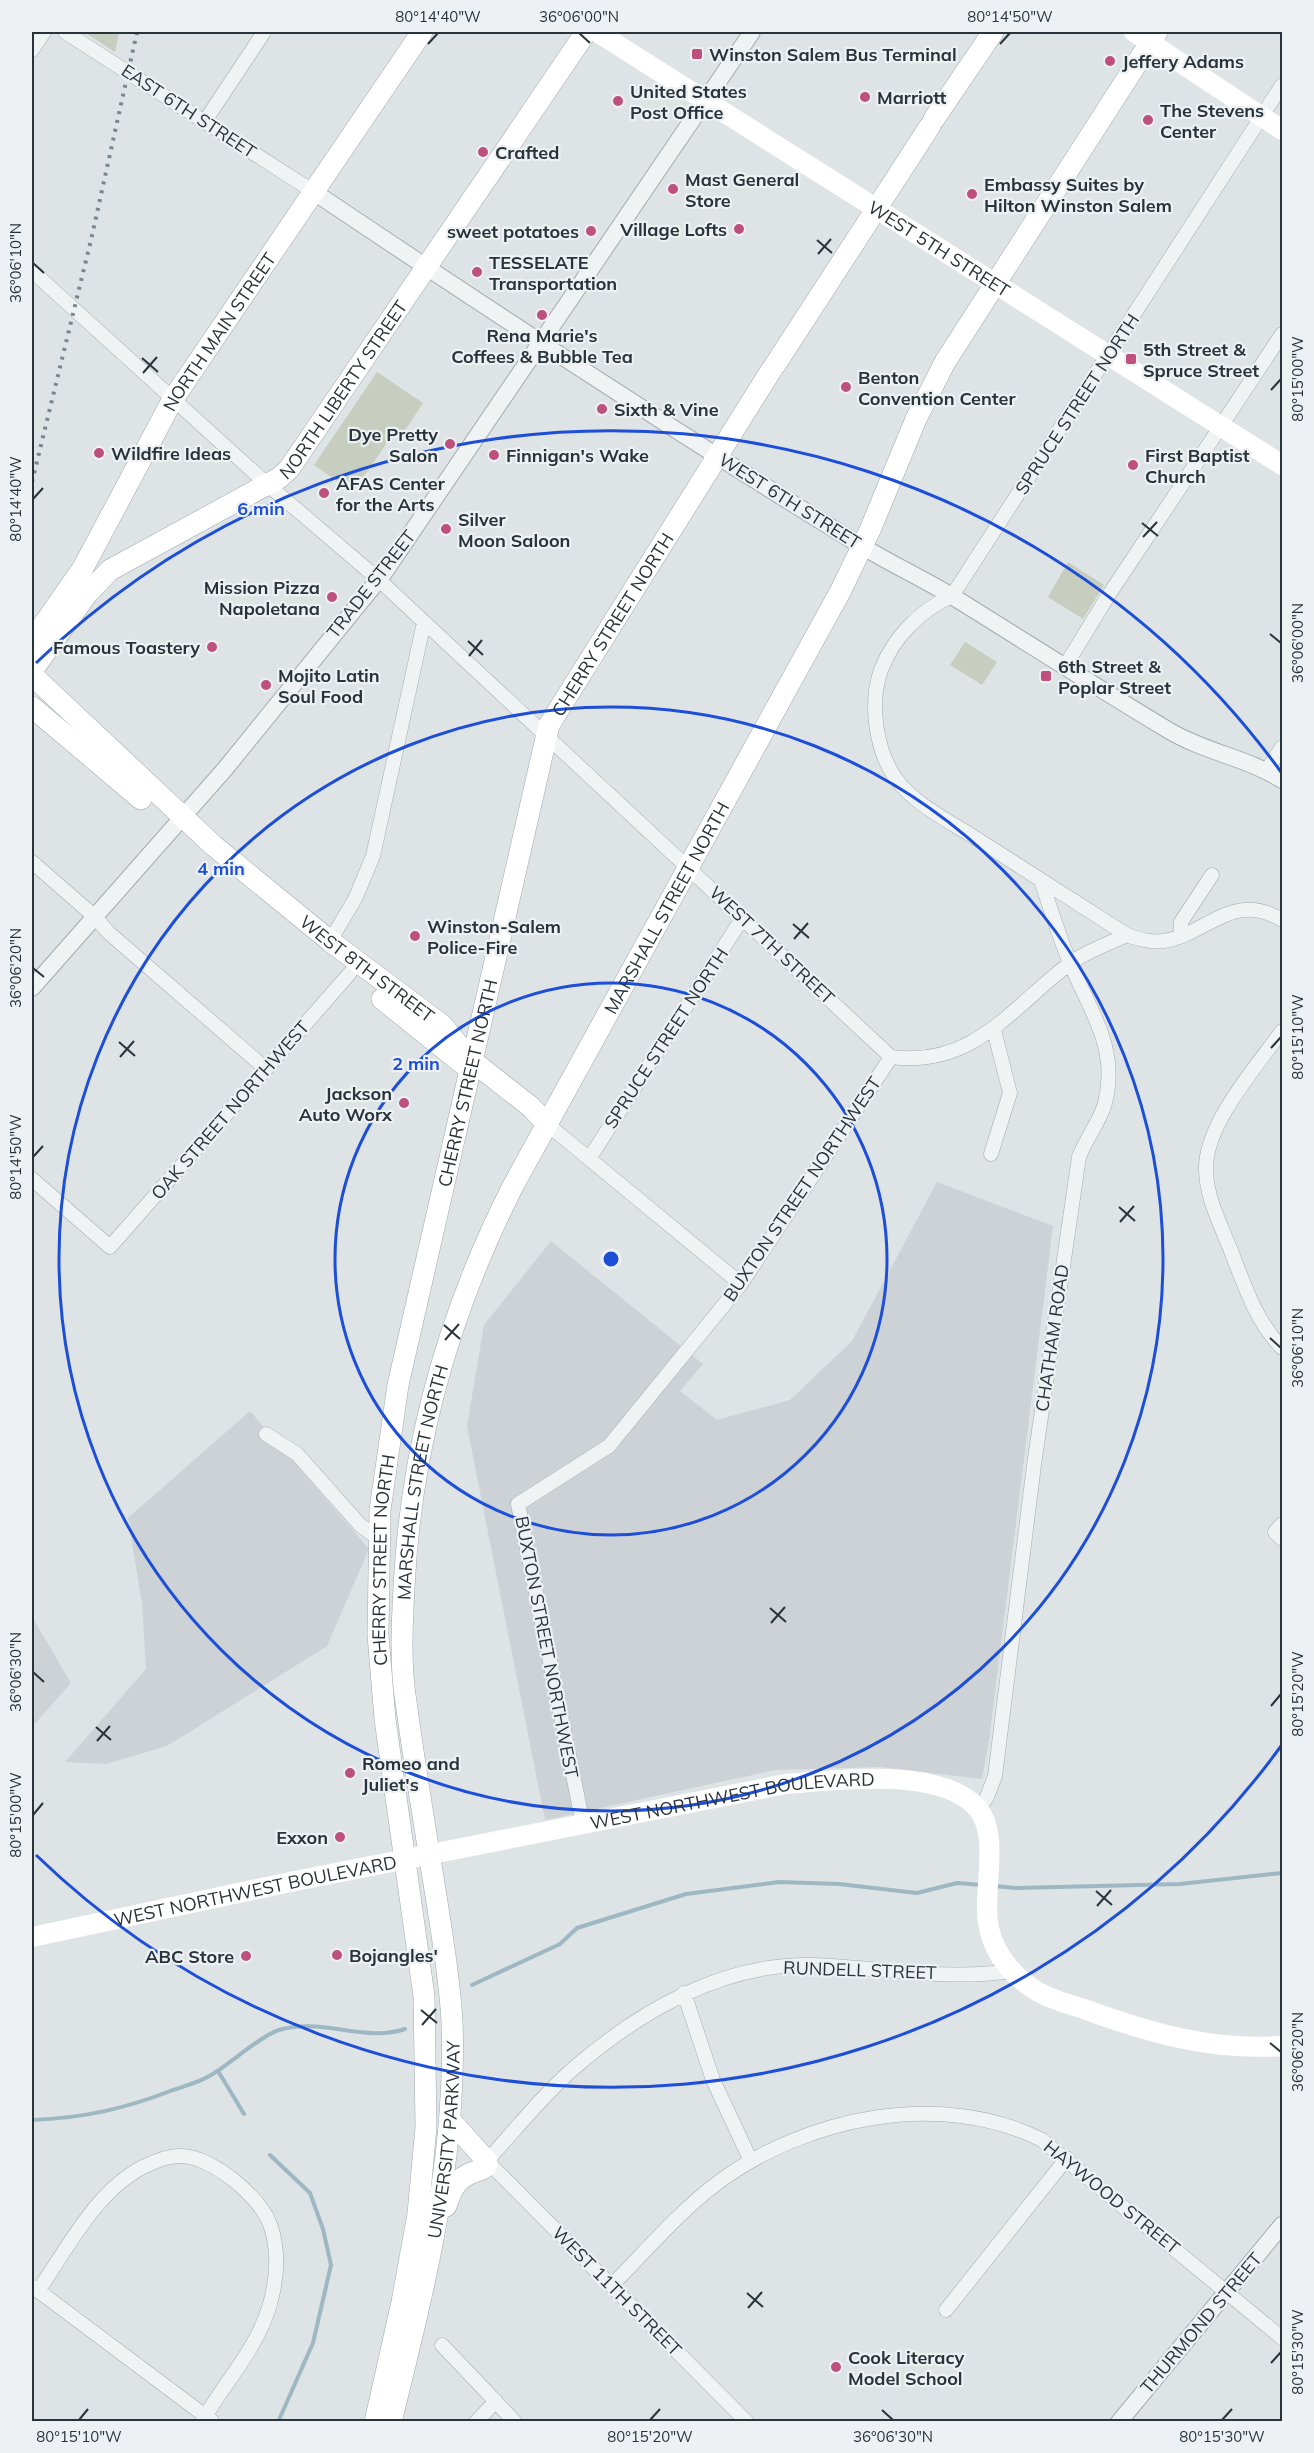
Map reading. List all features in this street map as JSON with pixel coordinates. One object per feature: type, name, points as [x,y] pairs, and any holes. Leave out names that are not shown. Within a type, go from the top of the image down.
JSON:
[{"type":"main road","name":"NORTH MAIN STREET","points":[[32,641],[78,575],[100,537],[172,399],[422,32]]},
{"type":"main road","name":"NORTH LIBERTY STREET","points":[[32,673],[94,585],[128,559],[268,485],[290,469],[586,32]]},
{"type":"main road","name":"WEST 5TH STREET","points":[[597,32],[1282,465]]},
{"type":"main road","name":"CHERRY STREET NORTH","points":[[405,1858],[381,1676],[377,1594],[385,1467],[398,1385],[546,735],[559,705],[719,456],[773,367],[875,208],[993,32]]},
{"type":"main road","points":[[1147,35],[1282,130]]},
{"type":"main road","name":"MARSHALL STREET NORTH","points":[[429,1854],[405,1701],[405,1576],[415,1482],[431,1400],[462,1299],[499,1214],[862,546],[928,394],[1147,35]]},
{"type":"main road","points":[[100,537],[109,552],[128,559]]},
{"type":"main road","points":[[32,673],[177,821]]},
{"type":"main road","points":[[32,706],[177,821]]},
{"type":"main road","name":"WEST 8TH STREET","points":[[177,821],[442,1025],[470,1065]]},
{"type":"main road","name":"WEST 8TH STREET","points":[[177,821],[244,890],[547,1124]]},
{"type":"main road","points":[[442,1025],[468,1020],[484,1007]]},
{"type":"main road","name":"WEST NORTHWEST BOULEVARD","points":[[32,1937],[405,1858],[766,1787],[851,1779],[926,1783],[946,1788],[963,1796],[978,1809]]},
{"type":"main road","points":[[978,1809],[989,1830],[986,1893],[989,1931],[1001,1958],[1030,1987],[1050,1997],[1161,2035],[1241,2047],[1282,2046]]},
{"type":"main road","name":"UNIVERSITY PARKWAY","points":[[391,2421],[437,2225],[451,2121],[449,1987],[429,1854]]},
{"type":"main road","name":"UNIVERSITY PARKWAY","points":[[375,2421],[417,2223],[426,2127],[424,1995],[405,1858]]},
{"type":"main road","points":[[437,2225],[453,2186],[463,2177],[485,2168],[487,2161],[451,2121]]},
{"type":"street","points":[[32,50],[44,32]]},
{"type":"street","name":"EAST 6TH STREET","points":[[65,32],[314,192]]},
{"type":"street","points":[[205,121],[264,32]]},
{"type":"street","name":"TRADE STREET","points":[[32,988],[248,741],[378,579],[752,32]]},
{"type":"street","name":"SPRUCE STREET NORTH","points":[[1127,935],[947,820],[897,781],[883,753],[876,714],[879,674],[893,645],[914,622],[952,596],[1282,85]]},
{"type":"street","name":"WEST 6TH STREET","points":[[314,192],[540,343],[862,546],[952,596],[1064,668],[1181,738],[1226,758],[1267,770],[1282,780]]},
{"type":"street","name":"WEST 7TH STREET","points":[[32,271],[268,485],[378,579],[891,1057]]},
{"type":"street","points":[[1064,668],[1108,596],[1282,334]]},
{"type":"street","points":[[330,941],[358,891],[373,856],[423,622]]},
{"type":"street","points":[[1267,770],[1282,747]]},
{"type":"street","points":[[32,862],[94,916],[109,933],[266,1069]]},
{"type":"street","points":[[1181,936],[1181,922],[1212,875]]},
{"type":"street","name":"CHATHAM ROAD","points":[[978,1809],[987,1797],[995,1776],[1034,1465],[1079,1157],[1099,1119],[1108,1089],[1109,1068],[1104,1037],[1070,963],[1041,880]]},
{"type":"street","points":[[1127,935],[1152,942],[1181,936],[1222,914],[1240,910],[1261,910],[1282,920]]},
{"type":"street","name":"SPRUCE STREET NORTH","points":[[589,1159],[743,917]]},
{"type":"street","name":"BUXTON STREET NORTHWEST","points":[[583,1824],[518,1504],[609,1446],[741,1284],[891,1057],[914,1060],[939,1056],[960,1049],[994,1030],[1070,963],[1127,935]]},
{"type":"street","name":"OAK STREET NORTHWEST","points":[[32,1179],[110,1247],[350,973]]},
{"type":"street","points":[[991,1154],[1010,1093],[994,1030]]},
{"type":"street","points":[[1282,1030],[1219,1124],[1211,1143],[1206,1169],[1214,1205],[1258,1318],[1266,1331],[1282,1348]]},
{"type":"street","name":"WEST 8TH STREET","points":[[547,1124],[741,1284]]},
{"type":"street","points":[[266,1434],[297,1454],[360,1525],[379,1539]]},
{"type":"street","name":"RUNDELL STREET","points":[[487,2161],[573,2068],[630,2025],[684,1993],[741,1974],[787,1965],[976,1976],[1012,1971]]},
{"type":"street","points":[[684,1993],[713,2080],[751,2161]]},
{"type":"street","name":"HAYWOOD STREET","points":[[612,2286],[694,2203],[751,2161],[833,2127],[890,2115],[968,2116],[996,2121],[1042,2140],[1067,2158],[1282,2338]]},
{"type":"street","points":[[181,2156],[206,2163],[242,2187],[266,2216],[275,2240],[277,2261],[270,2303],[262,2328],[253,2347],[207,2420],[35,2288],[115,2187],[141,2168],[156,2161],[181,2156]]},
{"type":"street","points":[[946,2310],[1067,2158]]},
{"type":"street","name":"WEST 11TH STREET","points":[[487,2161],[747,2421]]},
{"type":"street","name":"THURMOND STREET","points":[[1119,2421],[1282,2224]]},
{"type":"street","points":[[442,2345],[515,2421]]},
{"type":"street","points":[[476,2421],[496,2401]]},
{"type":"shaded area","points":[[84,32],[119,32],[115,52]]},
{"type":"shaded area","points":[[377,372],[423,403],[400,438],[393,434],[353,492],[314,465]]},
{"type":"shaded area","points":[[1068,562],[1104,585],[1083,619],[1048,597]]},
{"type":"shaded area","points":[[965,642],[997,662],[982,685],[950,665]]},
{"type":"shaded area","points":[[937,1182],[1053,1226],[989,1740],[982,1779],[881,1767],[775,1770],[545,1820],[467,1426],[484,1325],[551,1241],[703,1364],[680,1391],[717,1420],[790,1400],[852,1341]]},
{"type":"shaded area","points":[[250,1411],[369,1549],[327,1646],[167,1746],[106,1764],[65,1762],[146,1669],[142,1604],[128,1518]]},
{"type":"shaded area","points":[[32,1617],[71,1683],[32,1727]]},
{"type":"waterway","points":[[995,1886],[1015,1888],[1180,1884],[1282,1873]]},
{"type":"waterway","points":[[472,1985],[560,1944],[577,1928],[686,1894],[779,1882],[839,1884],[917,1893],[957,1883],[982,1885]]},
{"type":"waterway","points":[[32,2120],[104,2111],[192,2084],[211,2075],[263,2038],[279,2030],[311,2026],[390,2033],[405,2029]]},
{"type":"waterway","points":[[218,2071],[244,2114]]},
{"type":"waterway","points":[[270,2155],[310,2193],[323,2229],[331,2265],[313,2343],[278,2422]]},
{"type":"railway","points":[[32,482],[91,240],[137,32]]},
{"type":"place","name":"Winston Salem Bus Terminal","points":[[697,54]]},
{"type":"place","name":"Jeffery Adams","points":[[1110,61]]},
{"type":"place","name":"Marriott","points":[[865,97]]},
{"type":"place","name":"United States Post Office","points":[[618,101]]},
{"type":"place","name":"The Stevens Center","points":[[1148,120]]},
{"type":"place","name":"Crafted","points":[[483,152]]},
{"type":"place","name":"Mast General Store","points":[[673,189]]},
{"type":"place","name":"Embassy Suites by Hilton Winston Salem","points":[[972,194]]},
{"type":"place","name":"Village Lofts","points":[[739,229]]},
{"type":"place","name":"sweet potatoes","points":[[591,231]]},
{"type":"place","name":"TESSELATE Transportation","points":[[477,272]]},
{"type":"place","name":"Rena Marie's Coffees & Bubble Tea","points":[[542,315]]},
{"type":"place","name":"5th Street & Spruce Street","points":[[1131,359]]},
{"type":"place","name":"Benton Convention Center","points":[[846,387]]},
{"type":"place","name":"Sixth & Vine","points":[[602,409]]},
{"type":"place","name":"Dye Pretty Salon","points":[[450,444]]},
{"type":"place","name":"Wildfire Ideas","points":[[99,453]]},
{"type":"place","name":"Finnigan's Wake","points":[[494,455]]},
{"type":"place","name":"First Baptist Church","points":[[1133,465]]},
{"type":"place","name":"AFAS Center for the Arts","points":[[324,493]]},
{"type":"place","name":"Silver Moon Saloon","points":[[446,529]]},
{"type":"place","name":"Mission Pizza Napoletana","points":[[332,597]]},
{"type":"place","name":"Famous Toastery","points":[[212,647]]},
{"type":"place","name":"6th Street & Poplar Street","points":[[1046,676]]},
{"type":"place","name":"Mojito Latin Soul Food","points":[[266,685]]},
{"type":"place","name":"Winston-Salem Police-Fire","points":[[415,936]]},
{"type":"place","name":"Jackson Auto Worx","points":[[404,1103]]},
{"type":"place","name":"Romeo and Juliet's","points":[[350,1773]]},
{"type":"place","name":"Exxon","points":[[340,1837]]},
{"type":"place","name":"Bojangles'","points":[[337,1955]]},
{"type":"place","name":"ABC Store","points":[[246,1956]]},
{"type":"place","name":"Cook Literacy Model School","points":[[836,2367]]}]
